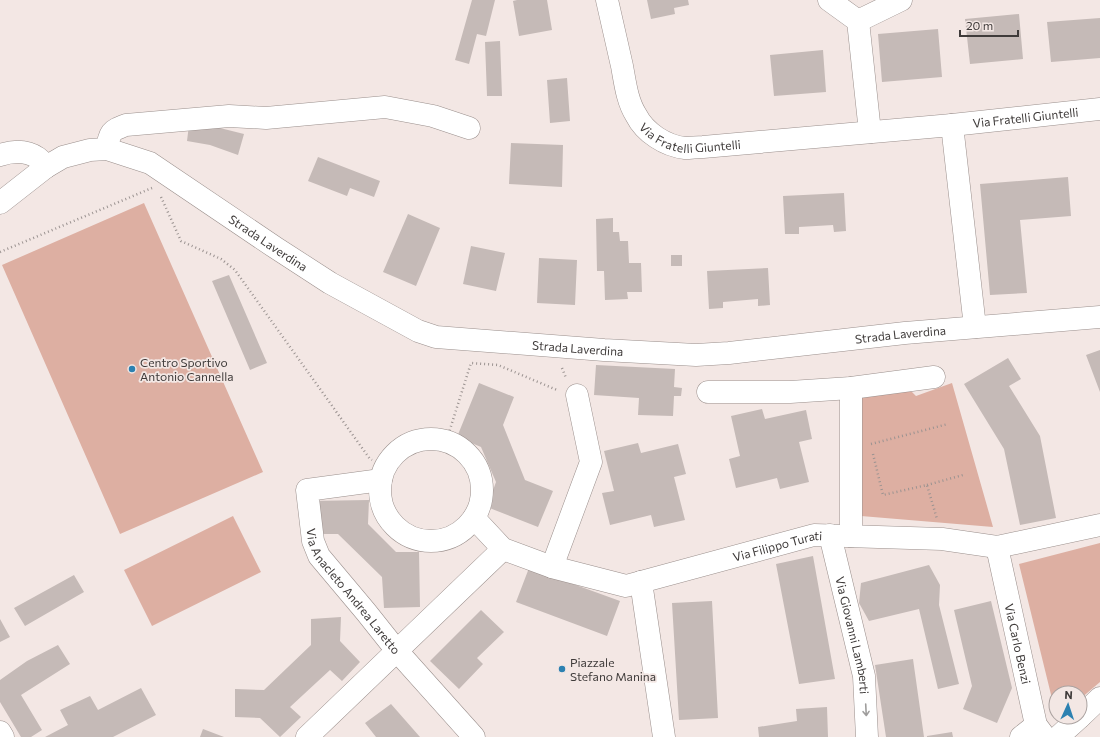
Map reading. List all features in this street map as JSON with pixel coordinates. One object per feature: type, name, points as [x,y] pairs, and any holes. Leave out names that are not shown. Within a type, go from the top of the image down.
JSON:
[{"type":"street","name":"Via Fratelli Giuntelli","points":[[607,0],[627,90],[633,110],[642,124],[655,136],[685,148],[952,125],[1100,109]]},
{"type":"street","points":[[829,0],[858,20],[870,132]]},
{"type":"street","points":[[858,20],[901,0]]},
{"type":"street","points":[[107,149],[110,134],[117,128],[126,125],[229,116],[266,118],[385,107],[433,116],[469,128]]},
{"type":"street","points":[[952,125],[975,327]]},
{"type":"street","name":"Strada Laverdina","points":[[0,203],[63,157],[90,150],[107,149],[150,163],[330,283],[418,331],[436,337],[604,350],[696,355],[729,354],[905,333],[1100,317]]},
{"type":"street","points":[[0,155],[9,152],[25,152],[38,158],[46,168]]},
{"type":"street","points":[[708,392],[790,392],[851,388],[934,376]]},
{"type":"street","name":"Via Giovanni Lamberti","points":[[851,388],[840,536],[864,676],[867,737]]},
{"type":"street","points":[[552,567],[591,462],[574,395]]},
{"type":"street","points":[[426,440],[441,440],[446,442],[456,445],[468,454],[477,466],[482,480],[482,496],[479,510],[464,530],[450,538],[435,542],[419,540],[405,534],[393,524],[384,511],[380,496],[385,471],[398,451],[411,443],[426,440]]},
{"type":"street","name":"Via Anacleto Andrea Laretto","points":[[385,471],[307,490],[313,541],[319,556],[397,651],[474,737]]},
{"type":"street","name":"Via Filippo Turati","points":[[474,518],[503,549],[552,567],[626,586],[814,535],[942,539],[997,547],[1100,525]]},
{"type":"street","name":"Via Carlo Benzi","points":[[997,547],[1034,733]]},
{"type":"street","points":[[308,737],[503,549]]},
{"type":"street","points":[[641,582],[664,737]]},
{"type":"street","points":[[1088,709],[1100,698]]},
{"type":"street","points":[[1058,737],[1071,725]]},
{"type":"street","points":[[0,732],[3,737]]},
{"type":"path","points":[[0,252],[157,186]]},
{"type":"path","points":[[160,193],[180,241],[221,259],[235,270],[370,459],[378,462],[385,471]]},
{"type":"path","points":[[446,442],[471,363],[498,365],[574,395]]},
{"type":"path","points":[[556,368],[563,368],[574,395]]},
{"type":"path","points":[[948,424],[871,444],[883,495],[928,485],[963,475]]},
{"type":"path","points":[[928,485],[937,520]]},
{"type":"shaded area","name":"Centro Sportivo Antonio Cannella","points":[[144,203],[263,472],[120,534],[2,265]]},
{"type":"shaded area","points":[[952,383],[993,527],[861,516],[861,390],[904,384],[916,396]]},
{"type":"shaded area","points":[[233,516],[261,572],[152,626],[124,570]]},
{"type":"shaded area","points":[[1100,543],[1100,682],[1088,692],[1088,685],[1049,685],[1019,564]]},
{"type":"building","points":[[472,0],[495,0],[486,36],[477,34],[469,64],[455,60]]},
{"type":"building","points":[[547,0],[552,30],[519,36],[513,1]]},
{"type":"building","points":[[647,0],[688,0],[689,5],[674,8],[675,14],[651,19]]},
{"type":"building","points":[[1019,14],[1023,59],[970,64],[965,19]]},
{"type":"building","points":[[1100,18],[1100,58],[1051,62],[1047,22]]},
{"type":"building","points":[[938,29],[942,77],[882,82],[878,34]]},
{"type":"building","points":[[500,41],[502,96],[487,96],[485,42]]},
{"type":"building","points":[[823,50],[826,92],[774,96],[770,55]]},
{"type":"building","points":[[567,78],[570,121],[550,123],[547,80]]},
{"type":"building","points":[[189,125],[212,126],[244,134],[238,155],[210,145],[187,141]]},
{"type":"building","points":[[511,143],[563,145],[562,187],[509,184]]},
{"type":"building","points":[[318,157],[380,181],[374,197],[350,188],[347,196],[308,181]]},
{"type":"building","points":[[1068,177],[1071,216],[1020,220],[1027,293],[990,295],[980,184]]},
{"type":"building","points":[[844,193],[846,231],[834,232],[833,225],[799,227],[799,234],[785,234],[783,196]]},
{"type":"building","points":[[408,214],[440,228],[416,286],[383,272]]},
{"type":"building","points":[[613,218],[613,232],[619,232],[620,241],[628,241],[629,263],[641,263],[642,292],[627,292],[628,299],[605,300],[604,271],[597,271],[596,219]]},
{"type":"building","points":[[471,246],[505,253],[496,291],[463,284]]},
{"type":"building","points":[[671,255],[682,255],[682,266],[671,266]]},
{"type":"building","points":[[539,258],[577,260],[575,305],[537,303]]},
{"type":"building","points":[[768,268],[770,305],[758,306],[758,299],[723,302],[723,308],[709,309],[707,271]]},
{"type":"building","points":[[229,275],[267,363],[250,370],[212,281]]},
{"type":"building","points":[[1100,350],[1100,392],[1086,355]]},
{"type":"building","points":[[1008,358],[1021,379],[1009,386],[1040,436],[1056,518],[1020,525],[1004,449],[964,384]]},
{"type":"building","points":[[596,365],[675,369],[674,387],[682,388],[681,396],[674,396],[673,416],[638,415],[639,398],[594,395]]},
{"type":"building","points":[[479,383],[514,397],[503,425],[525,480],[553,491],[538,527],[487,507],[496,482],[481,447],[457,437]]},
{"type":"building","points":[[762,409],[765,419],[806,410],[812,439],[799,442],[809,482],[780,489],[777,478],[736,488],[729,459],[740,456],[731,416]]},
{"type":"building","points":[[638,443],[641,453],[678,444],[686,474],[674,477],[685,520],[654,527],[651,515],[610,525],[602,493],[614,491],[604,451]]},
{"type":"building","points":[[369,500],[368,524],[396,552],[419,552],[420,607],[384,608],[382,577],[338,534],[311,534],[308,501]]},
{"type":"building","points":[[813,556],[835,679],[799,684],[776,564]]},
{"type":"building","points":[[929,565],[940,585],[939,605],[959,684],[938,689],[919,609],[869,621],[859,603],[861,583]]},
{"type":"building","points":[[529,568],[620,601],[607,636],[516,602]]},
{"type":"building","points":[[74,575],[84,592],[25,626],[14,608]]},
{"type":"building","points":[[712,601],[718,718],[679,720],[672,603]]},
{"type":"building","points":[[991,601],[1012,688],[997,723],[963,709],[972,686],[954,610]]},
{"type":"building","points":[[481,610],[504,632],[477,658],[483,664],[459,689],[430,661]]},
{"type":"building","points":[[341,617],[340,641],[360,662],[342,681],[330,670],[290,707],[301,717],[280,737],[260,718],[235,717],[235,689],[264,690],[311,645],[311,619]]},
{"type":"building","points":[[0,619],[10,637],[0,642]]},
{"type":"building","points":[[58,645],[70,664],[21,695],[42,730],[31,737],[21,737],[0,702],[0,680],[27,661]]},
{"type":"building","points":[[913,659],[924,737],[886,737],[875,665]]},
{"type":"building","points":[[141,688],[156,715],[113,737],[45,737],[68,725],[60,710],[90,696],[98,710]]},
{"type":"building","points":[[391,704],[420,737],[376,737],[365,723]]},
{"type":"building","points":[[827,707],[828,737],[759,737],[758,727],[797,721],[796,709]]},
{"type":"building","points":[[203,729],[224,737],[200,737]]},
{"type":"building","points":[[952,732],[953,737],[927,737],[927,736]]},
{"type":"place","name":"Centro Sportivo Antonio Cannella","points":[[132,369]]},
{"type":"place","name":"Piazzale Stefano Manina","points":[[562,669]]}]
